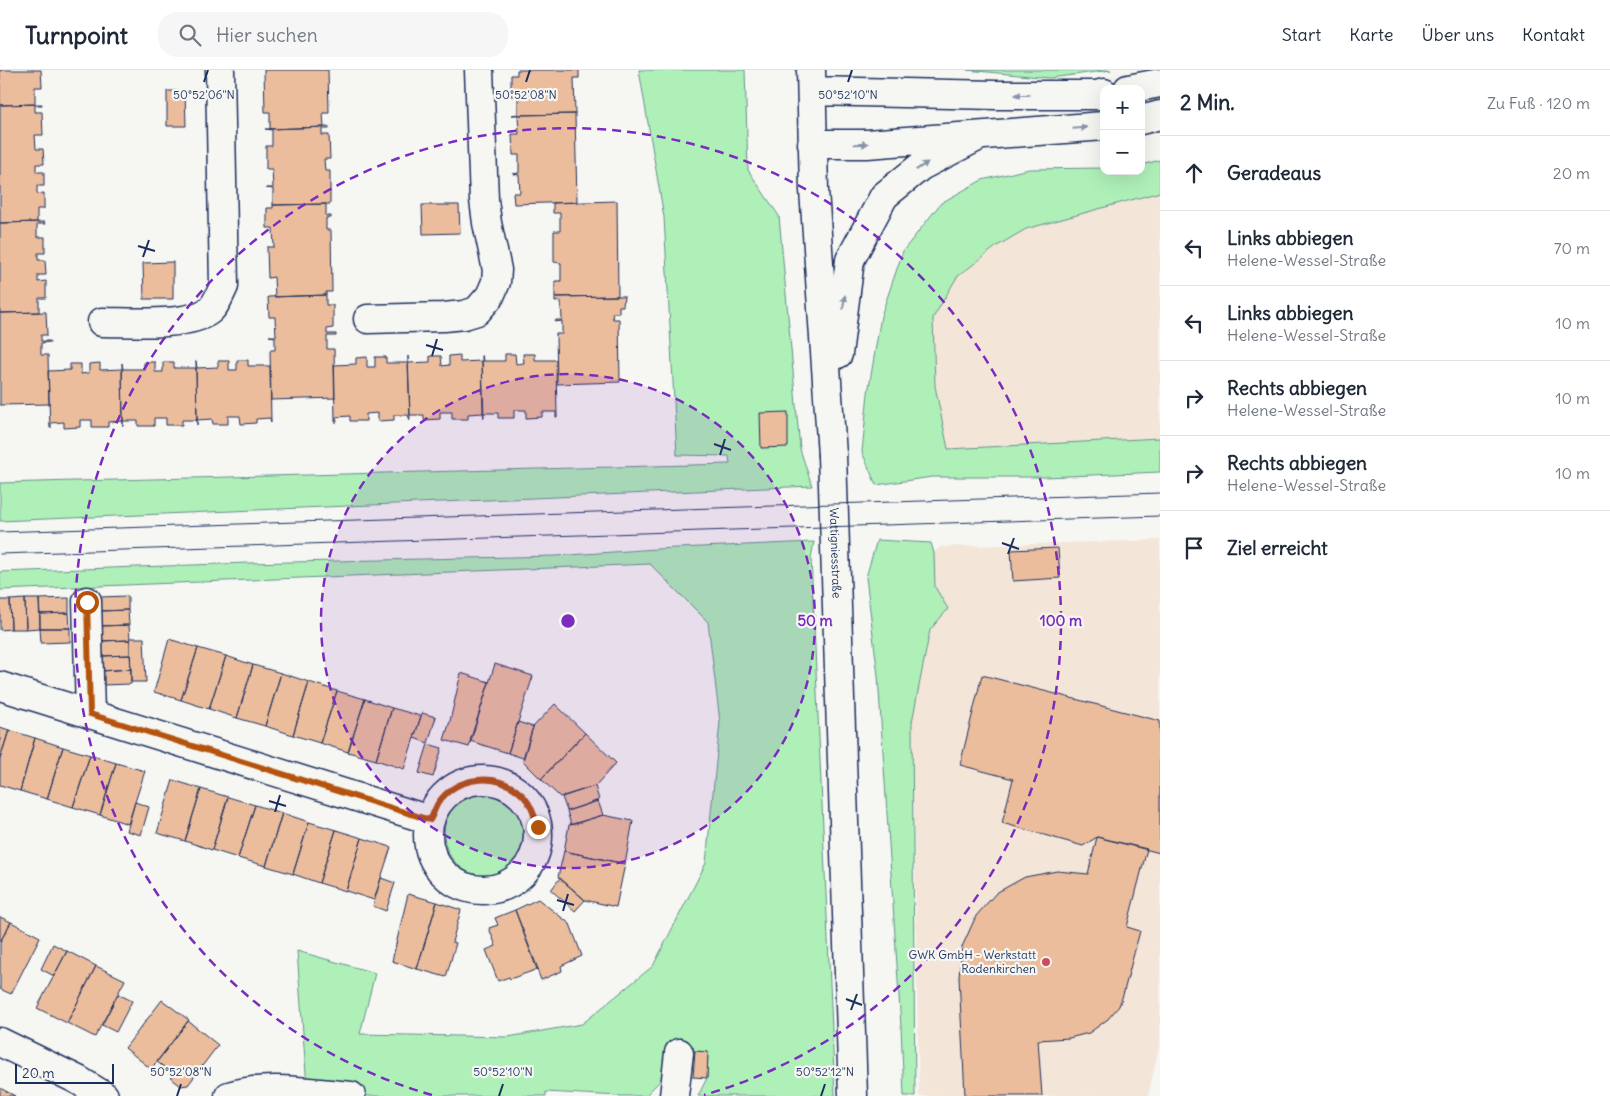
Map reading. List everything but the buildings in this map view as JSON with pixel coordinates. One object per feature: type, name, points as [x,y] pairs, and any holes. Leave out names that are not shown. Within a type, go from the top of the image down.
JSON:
[{"type":"street","points":[[102,322],[180,320],[196,317],[211,310],[218,300],[224,286],[220,70]]},
{"type":"street","points":[[368,319],[464,315],[477,310],[490,296],[496,282],[497,270],[484,200],[479,70]]},
{"type":"street","points":[[811,80],[996,95],[1100,94]]},
{"type":"street","name":"Wattigniesstraße","points":[[811,80],[812,144],[832,455],[853,1096]]},
{"type":"street","points":[[1145,85],[1160,82]]},
{"type":"street","points":[[1145,119],[1160,114]]},
{"type":"street","points":[[812,144],[867,144],[1100,126]]},
{"type":"street","points":[[832,455],[839,340],[850,260],[884,196],[920,166],[980,136]]},
{"type":"street","points":[[87,602],[90,714]]},
{"type":"street","points":[[0,686],[430,820]]},
{"type":"street","points":[[487,779],[505,784],[521,794],[533,809],[538,827],[537,846],[531,863],[520,876],[505,886],[488,890],[470,888],[454,882],[441,870],[432,855],[428,838],[430,820],[438,803],[451,790],[468,781],[487,779]]},
{"type":"street","points":[[0,1042],[78,1080],[104,1096]]},
{"type":"street","points":[[674,1096],[679,1053]]},
{"type":"street","points":[[229,1096],[239,1093],[271,1090],[351,1096]]},
{"type":"shaded area","points":[[1160,192],[1160,438],[948,450],[935,386],[933,318],[957,277],[997,246],[1026,229]]},
{"type":"shaded area","points":[[1160,540],[1160,1042],[1148,1096],[919,1096],[912,722],[930,630],[948,609],[935,587],[934,553],[940,547]]},
{"type":"green space","points":[[639,70],[745,70],[748,170],[779,216],[800,449],[812,486],[0,521],[0,483],[730,464],[729,456],[677,455],[664,217]]},
{"type":"green space","points":[[967,70],[1111,70],[1050,78]]},
{"type":"green space","points":[[1160,160],[1160,192],[1026,229],[997,246],[957,277],[933,318],[935,386],[948,449],[1160,438],[1160,472],[1046,477],[932,477],[876,485],[862,452],[868,393],[881,316],[903,251],[941,203],[982,180],[1029,169],[1100,168],[1100,175],[1145,175],[1145,164]]},
{"type":"green space","points":[[877,540],[931,543],[934,553],[935,587],[948,609],[930,630],[912,722],[915,1096],[904,1096],[878,676],[866,577]]},
{"type":"green space","points":[[814,542],[811,558],[835,1096],[698,1096],[707,1078],[708,1052],[695,1051],[668,1044],[661,1080],[645,1096],[546,1092],[546,1096],[362,1096],[364,1089],[307,1087],[297,951],[375,973],[360,1034],[508,1037],[582,1024],[653,966],[706,863],[720,722],[708,622],[650,564],[0,590],[0,572],[248,563],[556,556],[656,549]]},
{"type":"green space","points":[[486,792],[502,795],[516,804],[525,818],[528,834],[525,850],[516,864],[502,873],[486,876],[470,873],[456,864],[447,850],[444,834],[447,818],[456,804],[470,795]]},
{"type":"tram line","points":[[0,532],[1160,493]]},
{"type":"tram line","points":[[0,554],[1160,516]]},
{"type":"place","name":"GWK GmbH - Werkstatt Rodenkirchen","points":[[1046,962]]},
{"type":"route","points":[[87,602],[90,714],[430,820],[438,803],[451,790],[468,781],[487,779],[505,784],[521,794],[533,809],[538,827]]}]
